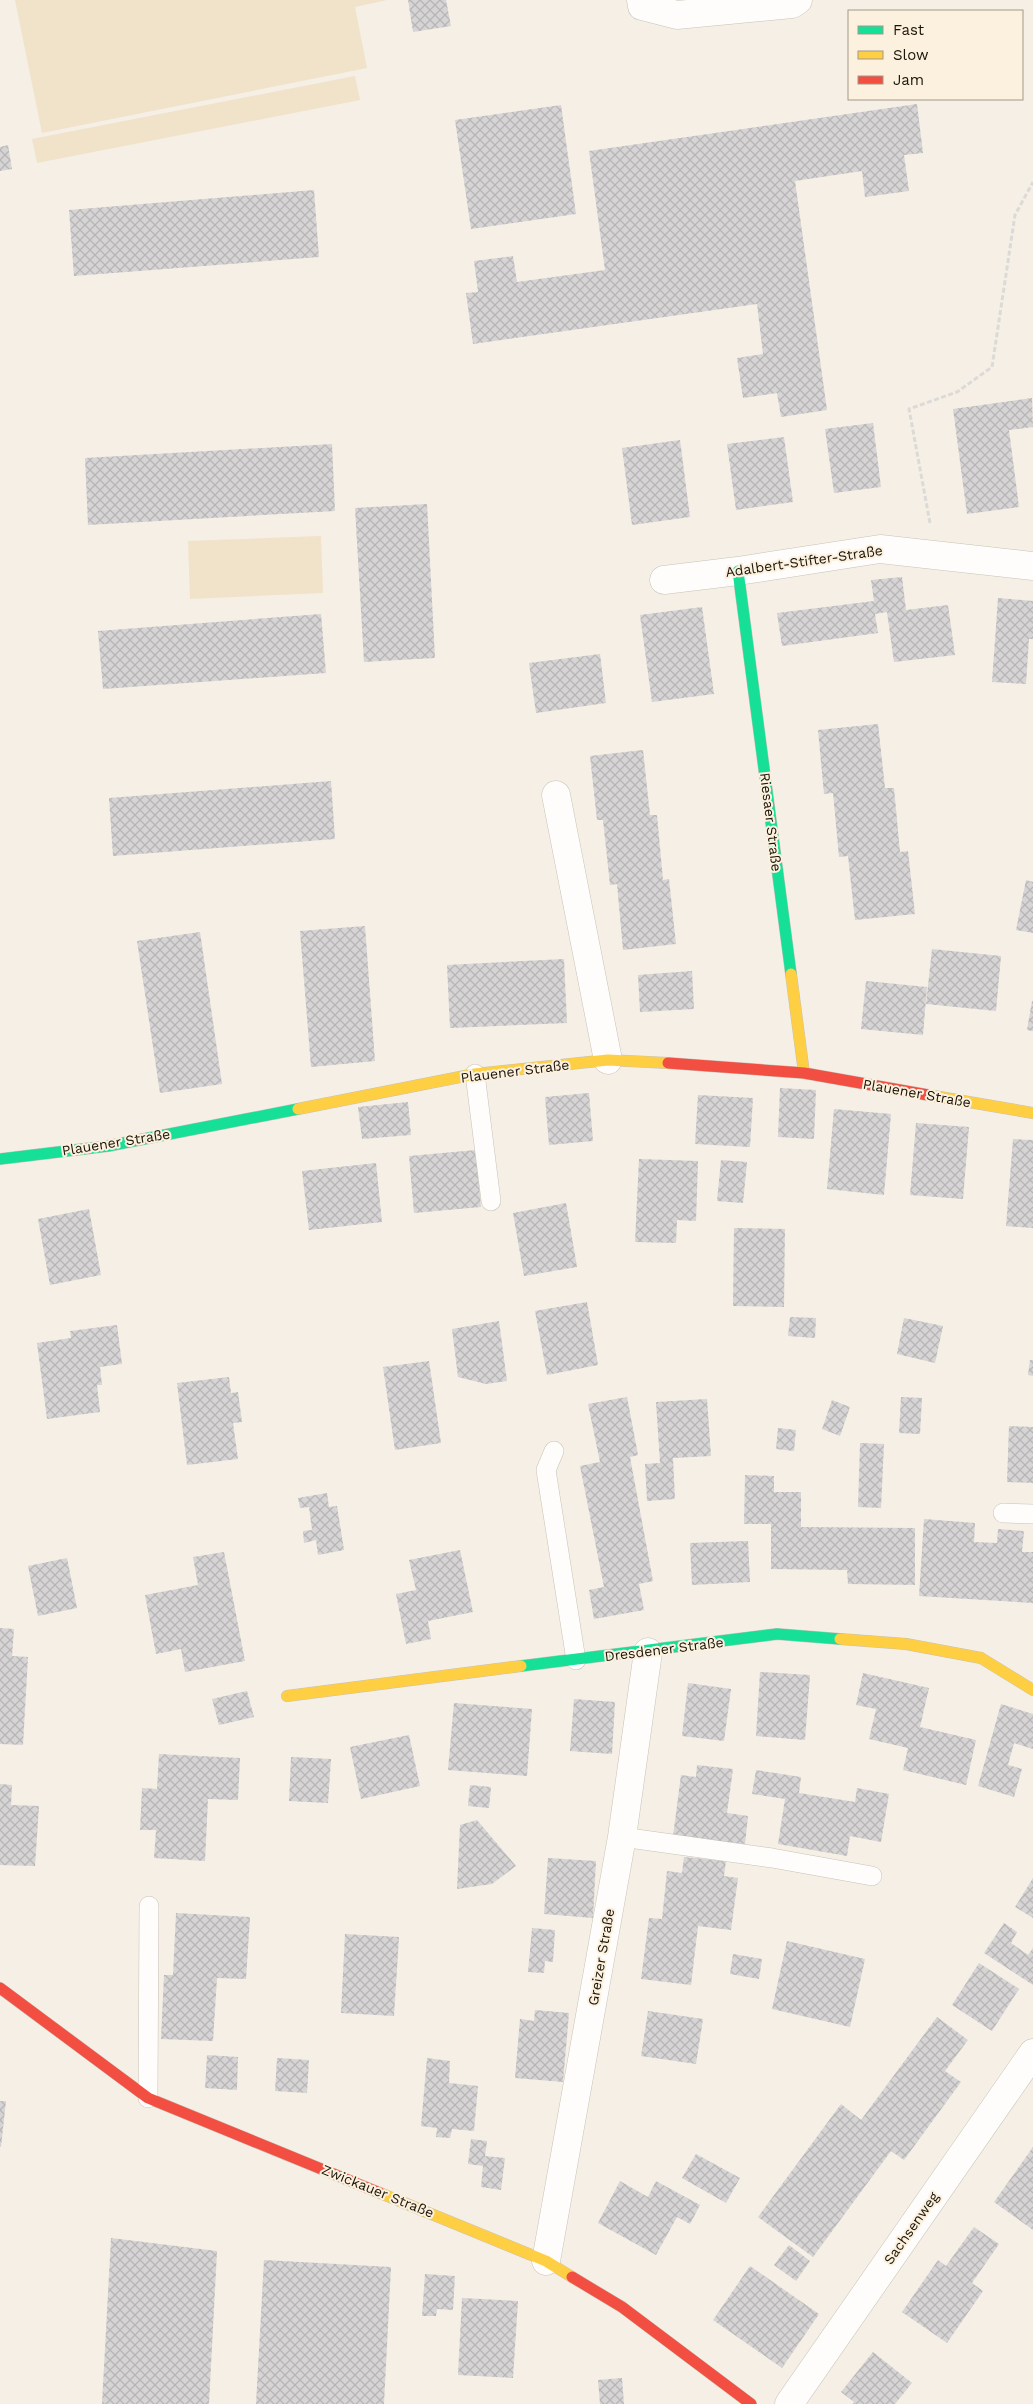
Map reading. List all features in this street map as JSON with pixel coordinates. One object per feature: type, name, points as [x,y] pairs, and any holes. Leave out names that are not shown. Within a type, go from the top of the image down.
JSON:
[{"type":"street","points":[[641,0],[642,6],[677,15],[792,4],[798,0]]},
{"type":"street","name":"Adalbert-Stifter-Straße","points":[[664,580],[738,571],[880,549],[1033,566]]},
{"type":"street","name":"Riesaer Straße","points":[[738,571],[804,1073]]},
{"type":"street","points":[[556,795],[608,1060]]},
{"type":"street","name":"Plauener Straße","points":[[0,1159],[108,1146],[475,1074],[608,1060],[742,1067],[804,1073],[1033,1113]]},
{"type":"street","name":"Dresdener Straße","points":[[287,1696],[648,1652],[777,1634],[906,1644],[981,1658],[1033,1690]]},
{"type":"street","name":"Greizer Straße","points":[[546,2260],[622,1837],[648,1652]]},
{"type":"street","name":"Zwickauer Straße","points":[[0,1988],[148,2098],[546,2260],[622,2307],[751,2404]]},
{"type":"street","name":"Sachsenweg","points":[[789,2404],[1033,2053]]},
{"type":"lane","points":[[475,1074],[491,1201]]},
{"type":"lane","points":[[554,1451],[546,1470],[576,1660]]},
{"type":"lane","points":[[1003,1513],[1033,1514]]},
{"type":"lane","points":[[622,1837],[772,1858],[872,1876]]},
{"type":"lane","points":[[148,2098],[149,1906]]},
{"type":"path","points":[[936,556],[909,408],[957,392],[992,367],[1015,215],[1033,182]]},
{"type":"shaded area","points":[[15,0],[387,0],[355,7],[367,68],[42,133]]},
{"type":"shaded area","points":[[355,76],[360,100],[37,163],[32,139]]},
{"type":"shaded area","points":[[321,536],[323,593],[190,599],[188,541]]},
{"type":"building","points":[[408,0],[446,0],[451,26],[413,32]]},
{"type":"building","points":[[917,104],[923,153],[904,155],[909,191],[865,197],[862,171],[795,181],[827,410],[781,417],[777,393],[743,398],[737,358],[763,354],[757,304],[473,344],[466,293],[478,292],[474,261],[513,256],[517,282],[605,270],[589,151]]},
{"type":"building","points":[[561,105],[576,214],[471,229],[455,120]]},
{"type":"building","points":[[8,145],[12,169],[0,171],[0,147]]},
{"type":"building","points":[[314,190],[319,257],[74,276],[69,210]]},
{"type":"building","points":[[1032,398],[1033,427],[1009,430],[1019,507],[967,514],[953,409]]},
{"type":"building","points":[[873,423],[881,487],[834,493],[825,429]]},
{"type":"building","points":[[784,437],[793,502],[736,510],[727,444]]},
{"type":"building","points":[[680,440],[690,517],[632,525],[622,448]]},
{"type":"building","points":[[332,444],[335,511],[88,525],[85,458]]},
{"type":"building","points":[[427,504],[435,658],[364,662],[355,508]]},
{"type":"building","points":[[902,577],[906,610],[948,605],[955,655],[894,662],[887,612],[875,614],[878,633],[782,646],[777,613],[874,601],[871,580]]},
{"type":"building","points":[[998,598],[1033,601],[1033,639],[1029,639],[1026,684],[992,682]]},
{"type":"building","points":[[702,607],[714,694],[652,702],[640,615]]},
{"type":"building","points":[[321,614],[326,673],[103,689],[98,631]]},
{"type":"building","points":[[600,654],[606,703],[536,713],[529,663]]},
{"type":"building","points":[[878,724],[885,788],[894,788],[900,852],[908,851],[915,914],[855,920],[848,856],[839,857],[833,793],[824,794],[818,730]]},
{"type":"building","points":[[643,750],[650,815],[657,815],[663,880],[669,879],[676,944],[623,950],[617,884],[610,885],[603,820],[597,820],[590,756]]},
{"type":"building","points":[[331,781],[335,839],[113,856],[109,798]]},
{"type":"building","points":[[1026,880],[1033,882],[1033,933],[1016,930]]},
{"type":"building","points":[[365,926],[375,1061],[311,1067],[300,931]]},
{"type":"building","points":[[200,932],[222,1084],[160,1093],[137,941]]},
{"type":"building","points":[[932,949],[1001,956],[996,1011],[926,1004]]},
{"type":"building","points":[[564,959],[567,1023],[450,1028],[447,965]]},
{"type":"building","points":[[692,971],[694,1009],[640,1012],[638,975]]},
{"type":"building","points":[[866,981],[927,987],[923,1035],[861,1029]]},
{"type":"building","points":[[1033,1001],[1033,1031],[1027,1030]]},
{"type":"building","points":[[780,1088],[816,1090],[814,1139],[778,1137]]},
{"type":"building","points":[[589,1093],[593,1141],[549,1145],[545,1097]]},
{"type":"building","points":[[698,1095],[753,1098],[750,1147],[695,1144]]},
{"type":"building","points":[[408,1102],[411,1135],[362,1139],[358,1107]]},
{"type":"building","points":[[834,1109],[891,1114],[884,1195],[827,1189]]},
{"type":"building","points":[[916,1123],[969,1127],[963,1199],[910,1195]]},
{"type":"building","points":[[1013,1139],[1033,1140],[1033,1228],[1006,1226]]},
{"type":"building","points":[[476,1150],[481,1207],[414,1213],[409,1156]]},
{"type":"building","points":[[639,1159],[698,1161],[696,1221],[677,1220],[676,1243],[635,1242]]},
{"type":"building","points":[[721,1160],[747,1162],[743,1203],[717,1201]]},
{"type":"building","points":[[376,1163],[382,1222],[309,1230],[302,1171]]},
{"type":"building","points":[[566,1203],[577,1267],[524,1276],[513,1213]]},
{"type":"building","points":[[89,1209],[101,1275],[50,1285],[38,1219]]},
{"type":"building","points":[[734,1228],[785,1229],[784,1307],[733,1306]]},
{"type":"building","points":[[587,1302],[598,1365],[547,1375],[535,1311]]},
{"type":"building","points":[[790,1317],[816,1318],[815,1338],[788,1336]]},
{"type":"building","points":[[904,1318],[943,1326],[935,1363],[897,1354]]},
{"type":"building","points":[[499,1321],[507,1381],[486,1384],[458,1377],[452,1329]]},
{"type":"building","points":[[117,1325],[122,1364],[100,1367],[102,1385],[97,1385],[100,1412],[47,1419],[37,1343],[71,1338],[70,1331]]},
{"type":"building","points":[[1030,1360],[1033,1360],[1033,1376],[1028,1375]]},
{"type":"building","points":[[429,1361],[441,1443],[395,1450],[383,1367]]},
{"type":"building","points":[[229,1377],[231,1393],[238,1392],[242,1422],[233,1423],[238,1459],[187,1465],[177,1383]]},
{"type":"building","points":[[627,1397],[638,1455],[630,1457],[653,1581],[639,1584],[644,1610],[594,1619],[589,1590],[604,1587],[580,1466],[600,1462],[588,1404]]},
{"type":"building","points":[[901,1397],[922,1398],[920,1434],[899,1433]]},
{"type":"building","points":[[707,1399],[711,1456],[673,1458],[675,1499],[647,1501],[645,1464],[660,1463],[656,1402]]},
{"type":"building","points":[[832,1400],[850,1407],[840,1436],[822,1429]]},
{"type":"building","points":[[1009,1426],[1033,1427],[1033,1483],[1007,1482]]},
{"type":"building","points":[[778,1428],[796,1430],[794,1451],[776,1449]]},
{"type":"building","points":[[860,1443],[884,1444],[881,1508],[858,1507]]},
{"type":"building","points":[[745,1475],[774,1476],[774,1492],[801,1492],[801,1527],[915,1528],[915,1585],[848,1584],[847,1570],[771,1569],[771,1524],[744,1524]]},
{"type":"building","points":[[327,1493],[329,1507],[337,1506],[344,1550],[318,1555],[316,1540],[304,1543],[303,1531],[312,1530],[309,1507],[300,1508],[298,1498]]},
{"type":"building","points":[[924,1519],[975,1523],[974,1542],[997,1543],[998,1529],[1024,1531],[1022,1552],[1033,1552],[1033,1603],[919,1596]]},
{"type":"building","points":[[748,1541],[750,1582],[692,1585],[690,1543]]},
{"type":"building","points":[[460,1550],[473,1612],[428,1621],[431,1639],[406,1644],[396,1594],[416,1590],[409,1560]]},
{"type":"building","points":[[224,1552],[245,1661],[185,1672],[181,1649],[156,1654],[145,1595],[198,1585],[193,1557]]},
{"type":"building","points":[[67,1558],[77,1608],[38,1616],[28,1566]]},
{"type":"building","points":[[0,1628],[14,1629],[12,1656],[28,1657],[23,1745],[0,1744]]},
{"type":"building","points":[[760,1672],[810,1675],[805,1740],[756,1736]]},
{"type":"building","points":[[863,1673],[929,1688],[920,1727],[976,1740],[966,1785],[903,1770],[908,1748],[869,1739],[876,1709],[856,1705]]},
{"type":"building","points":[[688,1683],[731,1689],[724,1741],[682,1736]]},
{"type":"building","points":[[247,1691],[254,1717],[219,1725],[212,1699]]},
{"type":"building","points":[[574,1699],[615,1702],[612,1754],[570,1751]]},
{"type":"building","points":[[454,1703],[532,1709],[527,1776],[448,1770]]},
{"type":"building","points":[[1001,1704],[1033,1714],[1033,1749],[1014,1743],[1008,1765],[1022,1769],[1014,1797],[978,1786]]},
{"type":"building","points":[[409,1735],[420,1786],[361,1799],[350,1747]]},
{"type":"building","points":[[159,1754],[240,1758],[238,1800],[208,1799],[205,1861],[154,1858],[156,1830],[140,1830],[142,1788],[157,1789]]},
{"type":"building","points":[[291,1757],[331,1759],[328,1803],[289,1801]]},
{"type":"building","points":[[697,1765],[733,1769],[727,1813],[748,1816],[745,1844],[673,1836],[681,1775],[696,1777]]},
{"type":"building","points":[[756,1770],[801,1777],[799,1793],[855,1802],[857,1788],[889,1794],[881,1842],[850,1836],[847,1856],[778,1844],[785,1799],[752,1794]]},
{"type":"building","points":[[0,1784],[12,1785],[11,1805],[39,1806],[35,1866],[0,1865]]},
{"type":"building","points":[[470,1785],[491,1787],[489,1808],[468,1806]]},
{"type":"building","points":[[477,1820],[516,1866],[492,1884],[457,1889],[460,1825]]},
{"type":"building","points":[[684,1857],[726,1861],[724,1876],[738,1878],[731,1930],[698,1926],[691,1985],[641,1979],[649,1918],[662,1919],[667,1871],[682,1873]]},
{"type":"building","points":[[548,1858],[596,1861],[593,1918],[544,1914]]},
{"type":"building","points":[[1033,1878],[1033,1918],[1015,1907]]},
{"type":"building","points":[[176,1913],[250,1917],[246,1979],[217,1978],[213,2041],[161,2039],[164,1975],[173,1975]]},
{"type":"building","points":[[1004,1923],[1017,1932],[1011,1943],[1028,1955],[1033,1948],[1033,1985],[984,1953]]},
{"type":"building","points":[[532,1928],[555,1930],[553,1962],[545,1961],[544,1973],[528,1972]]},
{"type":"building","points":[[345,1934],[399,1937],[394,2016],[341,2013]]},
{"type":"building","points":[[787,1941],[865,1959],[850,2027],[772,2009]]},
{"type":"building","points":[[733,1954],[762,1959],[759,1979],[730,1974]]},
{"type":"building","points":[[979,1963],[1019,1989],[992,2031],[952,2005]]},
{"type":"building","points":[[535,2010],[569,2013],[563,2082],[515,2078],[520,2019],[534,2021]]},
{"type":"building","points":[[648,2011],[703,2019],[696,2064],[641,2056]]},
{"type":"building","points":[[937,2017],[968,2040],[945,2071],[961,2082],[904,2160],[891,2151],[813,2257],[758,2217],[841,2104],[861,2120]]},
{"type":"building","points":[[207,2055],[238,2057],[237,2090],[205,2088]]},
{"type":"building","points":[[277,2058],[309,2060],[307,2093],[275,2091]]},
{"type":"building","points":[[427,2058],[450,2061],[449,2083],[478,2086],[474,2131],[452,2129],[450,2138],[436,2137],[437,2128],[421,2126]]},
{"type":"building","points":[[0,2101],[6,2101],[1,2147],[0,2147]]},
{"type":"building","points":[[471,2139],[487,2141],[485,2156],[505,2158],[501,2190],[481,2187],[483,2166],[468,2164]]},
{"type":"building","points":[[1033,2147],[1033,2230],[994,2202]]},
{"type":"building","points":[[696,2154],[740,2178],[726,2203],[682,2178]]},
{"type":"building","points":[[620,2181],[648,2197],[656,2181],[700,2205],[690,2224],[677,2217],[656,2255],[598,2223]]},
{"type":"building","points":[[974,2227],[999,2244],[972,2283],[983,2291],[947,2343],[902,2312],[938,2260],[946,2266]]},
{"type":"building","points":[[111,2238],[217,2251],[209,2404],[102,2404]]},
{"type":"building","points":[[789,2245],[810,2261],[796,2281],[774,2265]]},
{"type":"building","points":[[264,2260],[391,2267],[384,2404],[256,2404]]},
{"type":"building","points":[[750,2266],[819,2314],[782,2368],[713,2320]]},
{"type":"building","points":[[425,2274],[455,2276],[453,2310],[437,2309],[436,2316],[422,2316]]},
{"type":"building","points":[[462,2298],[518,2301],[513,2378],[458,2375]]},
{"type":"building","points":[[873,2352],[912,2383],[895,2404],[853,2404],[854,2402],[841,2392]]},
{"type":"building","points":[[622,2378],[624,2404],[600,2404],[598,2380]]},
{"type":"traffic: fast","points":[[738,571],[791,974]]},
{"type":"traffic: fast","points":[[0,1159],[108,1146],[298,1109]]},
{"type":"traffic: fast","points":[[521,1666],[777,1634],[840,1639]]},
{"type":"traffic: slow","points":[[791,974],[804,1073]]},
{"type":"traffic: slow","points":[[298,1109],[475,1074],[608,1060],[668,1063]]},
{"type":"traffic: slow","points":[[928,1095],[1033,1113]]},
{"type":"traffic: slow","points":[[840,1639],[906,1644],[981,1658],[1033,1690]]},
{"type":"traffic: slow","points":[[287,1696],[521,1666]]},
{"type":"traffic: slow","points":[[380,2193],[546,2261],[572,2277]]},
{"type":"traffic: jam","points":[[668,1063],[804,1073],[928,1095]]},
{"type":"traffic: jam","points":[[0,1988],[148,2098],[380,2193]]},
{"type":"traffic: jam","points":[[572,2277],[622,2307],[751,2404]]}]
